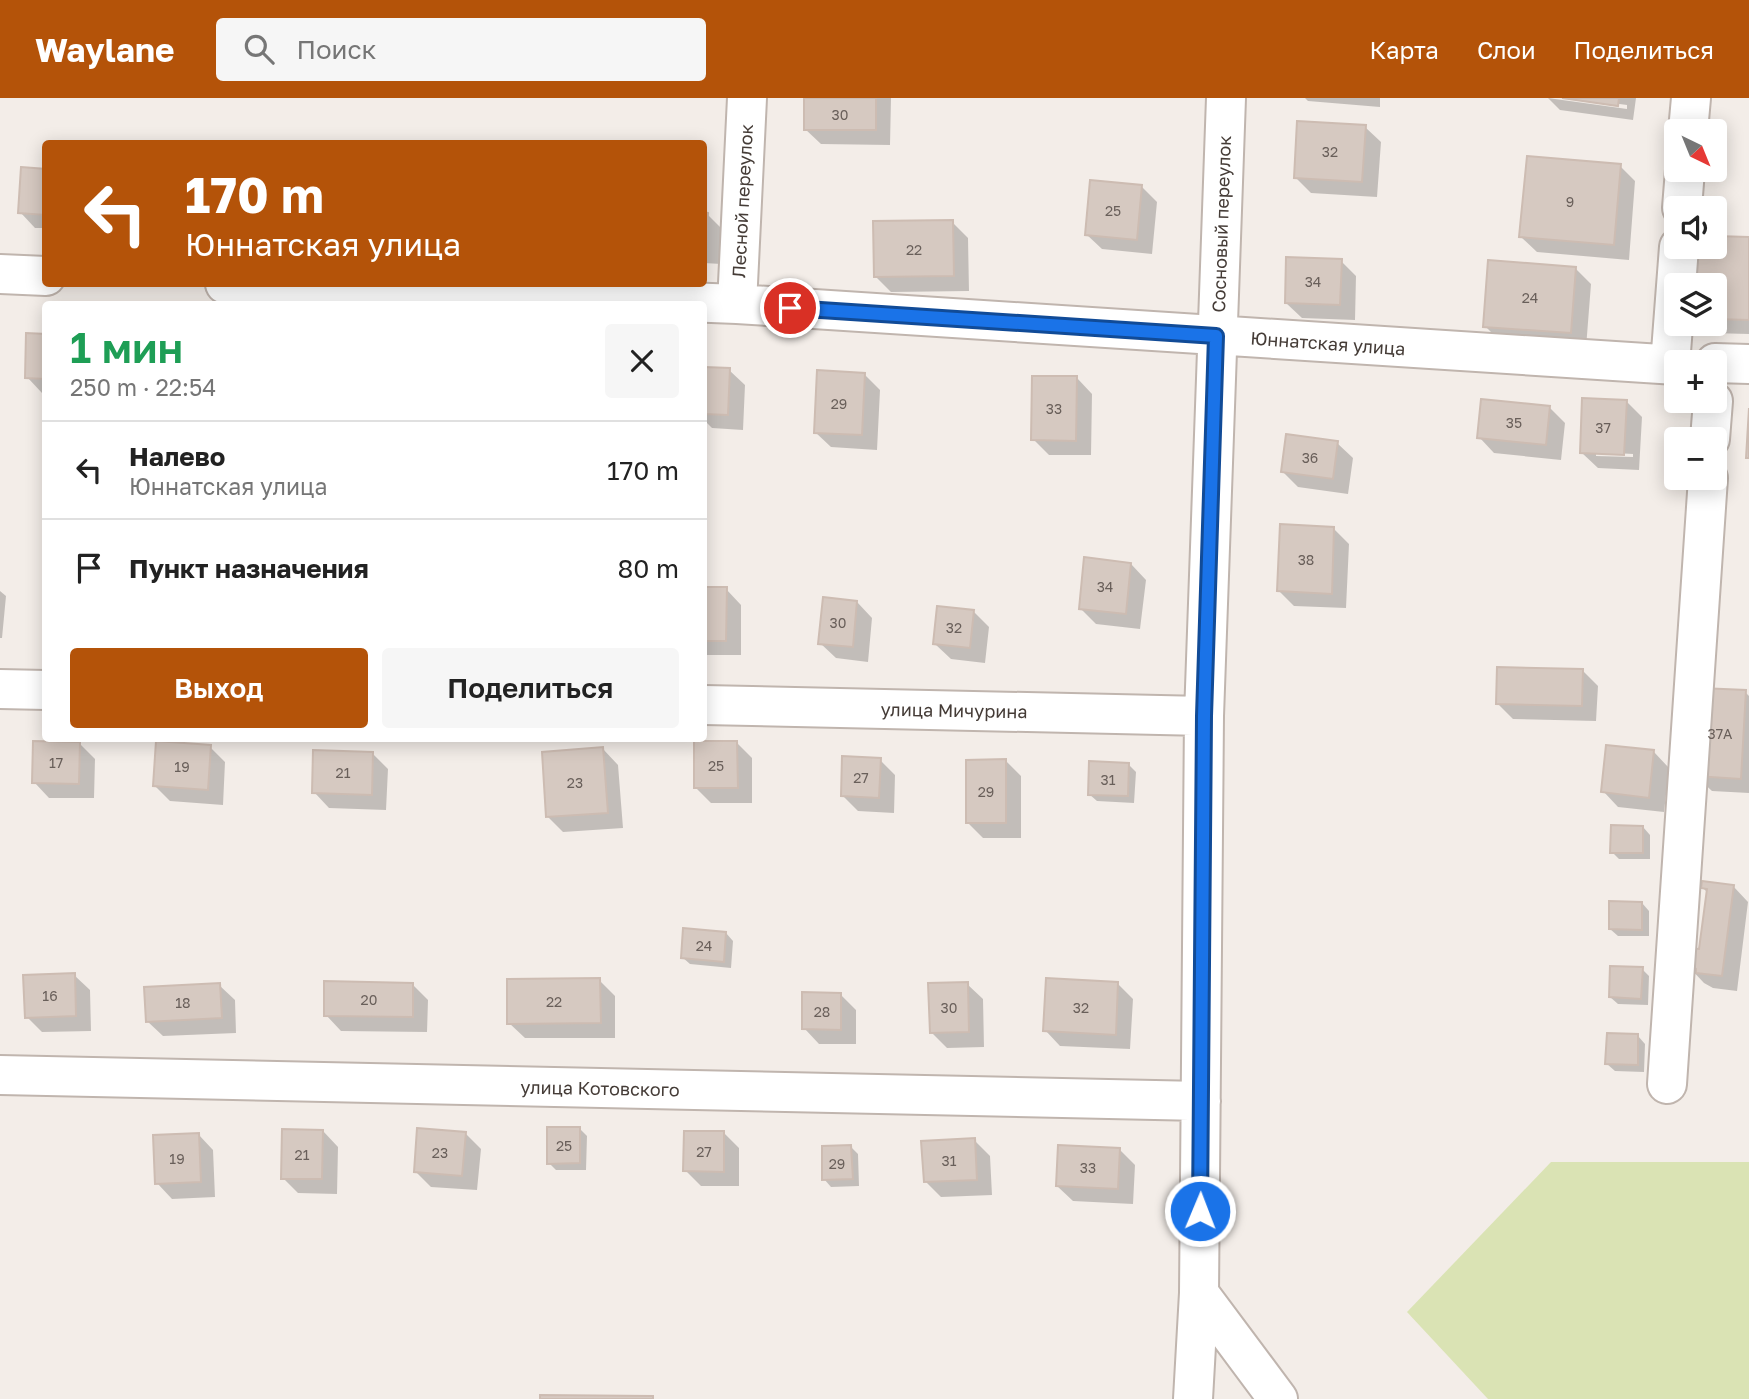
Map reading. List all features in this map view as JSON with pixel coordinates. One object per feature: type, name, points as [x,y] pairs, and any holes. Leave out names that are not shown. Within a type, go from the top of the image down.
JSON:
[{"type":"street","name":"Лесной переулок","points":[[737,304],[747,98]]},
{"type":"street","name":"Сосновый переулок","points":[[1193,1399],[1199,1293],[1204,716],[1226,98]]},
{"type":"street","points":[[1689,119],[1691,98]]},
{"type":"street","points":[[1674,350],[1678,259]]},
{"type":"street","points":[[0,274],[42,276]]},
{"type":"street","name":"Юннатская улица","points":[[302,287],[660,301]]},
{"type":"street","name":"Юннатская улица","points":[[707,303],[1664,364]]},
{"type":"street","points":[[1727,364],[1749,365]]},
{"type":"street","points":[[1667,1084],[1707,490]]},
{"type":"street","points":[[0,689],[42,690]]},
{"type":"street","name":"улица Мичурина","points":[[707,705],[1204,716]]},
{"type":"street","name":"улица Котовского","points":[[0,1074],[1201,1101]]},
{"type":"street","points":[[1199,1293],[1278,1399]]},
{"type":"green space","points":[[1551,1162],[1749,1162],[1749,1399],[1488,1399],[1407,1312]]},
{"type":"building","points":[[804,98],[876,98],[876,130],[804,130]]},
{"type":"building","points":[[1562,98],[1619,98],[1618,106]]},
{"type":"building","points":[[1297,121],[1366,125],[1362,182],[1294,178]]},
{"type":"building","points":[[1527,156],[1621,164],[1614,245],[1519,237]]},
{"type":"building","points":[[21,167],[42,169],[42,215],[18,213]]},
{"type":"building","points":[[1090,180],[1142,185],[1137,240],[1085,235]]},
{"type":"building","points":[[953,220],[954,276],[874,277],[873,221]]},
{"type":"building","points":[[1727,236],[1749,237],[1749,320],[1727,319],[1727,273],[1695,273],[1695,259],[1727,259]]},
{"type":"building","points":[[1286,257],[1342,259],[1340,305],[1285,303]]},
{"type":"building","points":[[1488,260],[1576,267],[1571,333],[1483,327]]},
{"type":"building","points":[[26,333],[42,334],[42,379],[25,378]]},
{"type":"building","points":[[707,367],[730,368],[728,415],[707,414]]},
{"type":"building","points":[[817,370],[865,373],[862,435],[814,433]]},
{"type":"building","points":[[1032,376],[1077,376],[1076,441],[1031,440]]},
{"type":"building","points":[[1582,398],[1627,400],[1624,455],[1580,453]]},
{"type":"building","points":[[1481,399],[1550,406],[1546,445],[1477,438]]},
{"type":"building","points":[[1749,408],[1749,458],[1746,458]]},
{"type":"building","points":[[1286,434],[1338,441],[1333,479],[1281,472]]},
{"type":"building","points":[[1280,524],[1334,527],[1332,594],[1277,591]]},
{"type":"building","points":[[1084,557],[1131,563],[1126,614],[1079,609]]},
{"type":"building","points":[[707,587],[727,587],[726,641],[707,641]]},
{"type":"building","points":[[823,597],[857,601],[853,647],[818,644]]},
{"type":"building","points":[[937,606],[974,610],[970,648],[933,644]]},
{"type":"building","points":[[1497,667],[1583,669],[1582,706],[1496,704]]},
{"type":"building","points":[[1700,688],[1746,690],[1741,779],[1695,776]]},
{"type":"building","points":[[33,741],[80,742],[79,784],[32,783]]},
{"type":"building","points":[[737,741],[738,788],[694,788],[694,742]]},
{"type":"building","points":[[156,742],[211,745],[208,790],[153,786]]},
{"type":"building","points":[[1606,745],[1654,750],[1649,798],[1601,792]]},
{"type":"building","points":[[603,747],[608,813],[546,817],[542,752]]},
{"type":"building","points":[[313,750],[373,752],[372,795],[312,793]]},
{"type":"building","points":[[842,756],[881,758],[879,798],[841,796]]},
{"type":"building","points":[[1006,759],[1006,823],[966,823],[966,760]]},
{"type":"building","points":[[1089,761],[1129,763],[1128,796],[1088,795]]},
{"type":"building","points":[[1611,825],[1643,826],[1643,853],[1610,853]]},
{"type":"building","points":[[1702,881],[1734,885],[1722,976],[1696,973],[1696,969],[1687,968],[1689,948],[1699,949],[1707,889],[1701,888]]},
{"type":"building","points":[[1609,901],[1642,902],[1642,930],[1609,929]]},
{"type":"building","points":[[683,928],[726,932],[724,962],[681,958]]},
{"type":"building","points":[[1610,966],[1643,967],[1641,999],[1609,997]]},
{"type":"building","points":[[75,973],[76,1016],[25,1018],[23,975]]},
{"type":"building","points":[[600,978],[601,1023],[507,1024],[507,979]]},
{"type":"building","points":[[1046,978],[1118,982],[1116,1035],[1043,1031]]},
{"type":"building","points":[[324,981],[413,983],[413,1017],[324,1016]]},
{"type":"building","points":[[968,982],[969,1032],[930,1033],[928,983]]},
{"type":"building","points":[[220,983],[222,1018],[146,1022],[144,987]]},
{"type":"building","points":[[802,992],[841,993],[841,1030],[802,1029]]},
{"type":"building","points":[[1607,1033],[1638,1034],[1638,1065],[1605,1064]]},
{"type":"building","points":[[547,1127],[580,1127],[580,1163],[547,1164]]},
{"type":"building","points":[[417,1128],[466,1132],[462,1176],[414,1172]]},
{"type":"building","points":[[282,1129],[323,1130],[322,1179],[281,1179]]},
{"type":"building","points":[[684,1131],[724,1131],[724,1172],[683,1171]]},
{"type":"building","points":[[199,1133],[201,1182],[155,1184],[153,1135]]},
{"type":"building","points":[[975,1138],[977,1180],[924,1182],[921,1141]]},
{"type":"building","points":[[851,1145],[853,1179],[822,1180],[822,1146]]},
{"type":"building","points":[[1058,1145],[1120,1148],[1118,1189],[1056,1186]]},
{"type":"building","points":[[540,1395],[653,1396],[653,1399],[540,1399]]},
{"type":"route","points":[[790,308],[1216,336],[1204,716],[1200,1211]]}]
